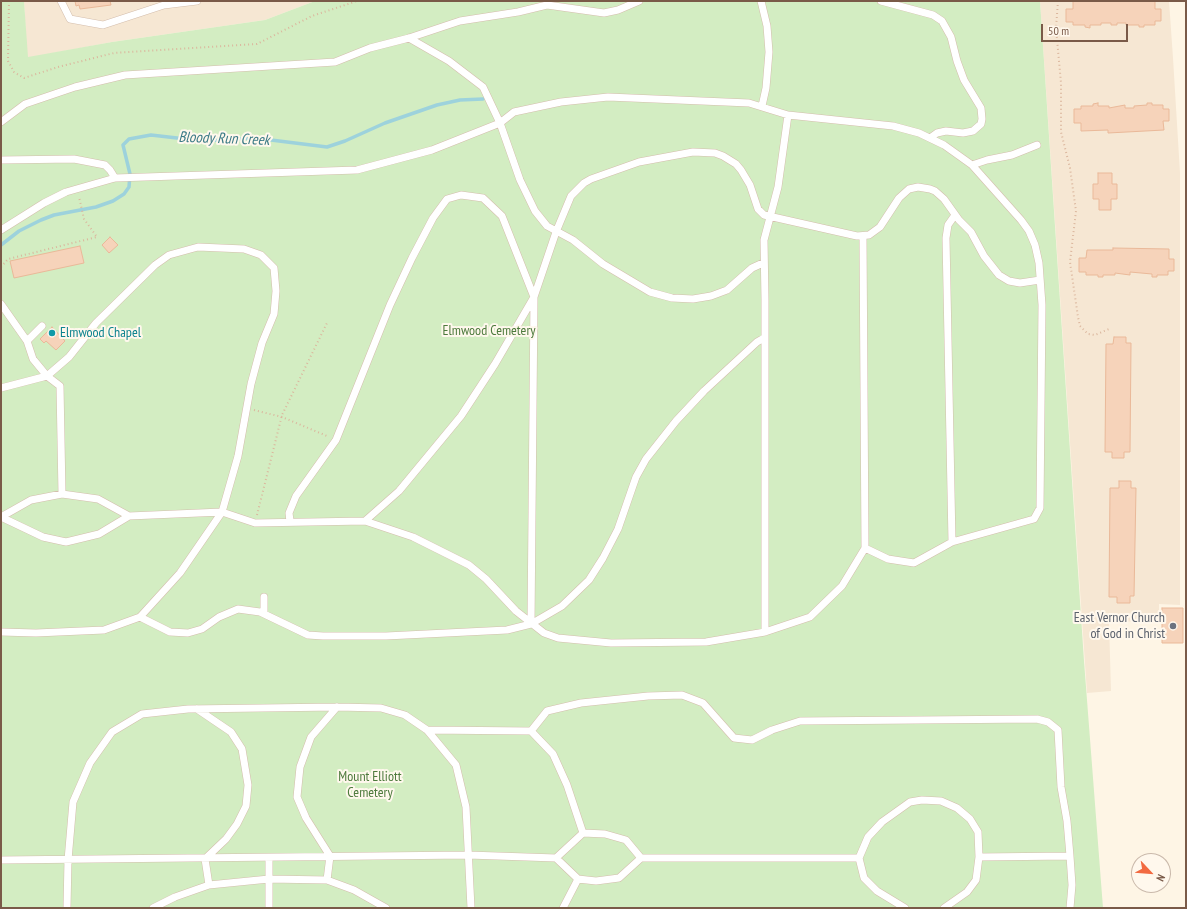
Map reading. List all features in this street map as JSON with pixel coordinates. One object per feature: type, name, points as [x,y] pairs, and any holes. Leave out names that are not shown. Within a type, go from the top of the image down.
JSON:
[{"type":"lane","points":[[61,1],[70,19],[103,25],[164,5],[197,1]]},
{"type":"lane","points":[[1,122],[26,104],[75,87],[125,76],[335,62],[370,48],[409,38],[460,21],[518,12],[547,5],[604,13],[618,10],[639,1]]},
{"type":"lane","points":[[761,1],[767,26],[769,52],[768,75],[762,106]]},
{"type":"lane","points":[[881,1],[933,15],[942,21],[951,37],[957,61],[964,80],[981,108],[981,124],[974,131],[962,133],[946,131],[937,133],[930,138]]},
{"type":"lane","points":[[409,38],[450,61],[483,87],[500,123],[527,195],[539,217],[556,232],[573,240],[603,264],[641,288],[672,298],[693,299],[715,295],[727,290],[755,266],[763,263]]},
{"type":"lane","points":[[1,230],[44,203],[66,192],[115,178],[357,170],[432,150],[500,123],[514,112],[562,102],[608,97],[749,103],[788,115],[893,126],[930,138],[944,145],[972,165],[1004,198],[1029,231],[1037,254],[1042,305],[1040,508],[1034,519],[952,542],[914,563],[888,559],[865,548]]},
{"type":"lane","points":[[765,632],[764,240],[778,188],[788,115]]},
{"type":"lane","points":[[972,165],[987,160],[1012,155],[1037,145]]},
{"type":"lane","points":[[365,521],[399,491],[461,416],[495,364],[534,297],[556,232],[571,196],[584,183],[639,162],[693,152],[715,153],[730,159],[736,164],[746,177],[758,209],[764,215],[863,236],[874,233],[880,228],[899,198],[913,188],[924,188],[935,191],[944,199],[955,215],[971,232],[984,256],[999,275],[1009,281],[1020,283],[1040,280]]},
{"type":"lane","points":[[2,159],[74,159],[105,165],[115,178]]},
{"type":"lane","points":[[290,521],[289,513],[296,496],[336,440],[390,305],[433,218],[447,199],[461,194],[483,198],[502,216],[534,297],[531,624]]},
{"type":"lane","points":[[952,542],[946,238],[948,225],[955,215]]},
{"type":"lane","points":[[1,517],[43,538],[66,542],[98,534],[129,516],[222,512],[255,523],[290,521],[365,521],[413,537],[469,565],[486,579],[516,612],[544,633],[558,638],[611,643],[706,642],[765,632],[810,617],[842,586],[865,548],[863,236]]},
{"type":"lane","points":[[1,388],[47,376],[69,357],[96,323],[112,307],[155,265],[169,255],[198,247],[244,249],[261,255],[274,268],[276,291],[274,314],[262,343],[246,408],[238,456],[222,512],[180,573],[140,617],[104,630],[36,633],[1,632]]},
{"type":"lane","points":[[1,304],[27,340],[32,359],[47,376],[60,386],[62,494]]},
{"type":"lane","points":[[27,340],[42,326]]},
{"type":"lane","points":[[140,617],[170,632],[188,633],[202,629],[219,617],[238,609],[264,613],[308,634],[323,636],[386,636],[507,630],[531,624],[562,606],[589,580],[603,558],[618,529],[636,477],[646,459],[676,420],[704,391],[757,342],[764,338]]},
{"type":"lane","points":[[1,517],[31,500],[62,494],[98,499],[129,516]]},
{"type":"lane","points":[[264,597],[264,613]]},
{"type":"lane","points":[[531,731],[547,711],[574,705],[648,696],[682,695],[702,703],[734,738],[752,740],[772,730],[800,721],[1037,719],[1048,722],[1058,730],[1060,787],[1067,821],[1072,885],[1070,908]]},
{"type":"lane","points":[[327,880],[330,856],[306,818],[297,797],[300,767],[311,737],[337,707]]},
{"type":"lane","points":[[67,908],[68,860],[73,802],[90,763],[112,732],[142,714],[197,709],[337,707],[381,708],[405,715],[427,730],[456,765],[466,807],[471,908]]},
{"type":"lane","points":[[197,709],[231,732],[242,749],[248,785],[246,806],[237,824],[226,839],[205,859]]},
{"type":"lane","points":[[427,730],[531,731],[553,754],[567,785],[583,833]]},
{"type":"lane","points":[[906,908],[877,891],[864,878],[859,858],[868,837],[882,822],[910,802],[922,800],[941,801],[958,808],[970,819],[978,832],[980,857],[976,880],[967,892],[944,908]]},
{"type":"lane","points":[[556,858],[583,833],[604,834],[626,840],[641,858]]},
{"type":"lane","points":[[1,860],[468,855],[556,858],[578,879],[596,881],[618,878],[641,858],[859,858]]},
{"type":"lane","points":[[980,857],[1070,856]]},
{"type":"lane","points":[[269,858],[269,908]]},
{"type":"lane","points":[[205,859],[209,885]]},
{"type":"lane","points":[[153,908],[209,885],[269,879],[327,880],[354,890],[386,908]]},
{"type":"lane","points":[[563,908],[578,879]]},
{"type":"path","points":[[9,1],[8,61],[14,72],[24,78],[58,67],[114,53],[257,44],[312,16],[357,1]]},
{"type":"path","points":[[1058,1],[1056,28],[1061,84],[1061,132],[1070,168],[1076,210],[1070,262],[1078,317],[1080,326],[1088,334],[1095,335],[1109,329]]},
{"type":"path","points":[[1,267],[8,259],[97,237],[84,219],[82,206]]},
{"type":"path","points":[[255,523],[282,417],[327,323]]},
{"type":"path","points":[[246,408],[282,417],[336,440]]},
{"type":"shaded area","points":[[24,1],[315,1],[265,20],[112,42],[27,58]]},
{"type":"shaded area","points":[[1040,1],[1169,1],[1180,173],[1180,605],[1159,604],[1159,621],[1109,622],[1111,691],[1087,693]]},
{"type":"green space","name":"Elmwood Cemetery","points":[[1,1],[24,1],[28,57],[112,42],[265,20],[315,1],[1040,1],[1084,661],[1103,908],[1,908]]},
{"type":"building","points":[[75,1],[110,1],[111,5],[80,9],[79,5],[76,6]]},
{"type":"building","points":[[1073,1],[1155,1],[1155,9],[1161,9],[1161,21],[1155,21],[1155,25],[1144,25],[1144,27],[1139,27],[1139,25],[1126,25],[1126,23],[1111,25],[1111,23],[1101,23],[1101,25],[1090,25],[1090,28],[1085,27],[1085,25],[1073,25],[1073,22],[1066,22],[1066,9],[1073,9]]},
{"type":"building","points":[[1098,103],[1098,106],[1109,106],[1109,108],[1125,105],[1125,108],[1134,108],[1134,106],[1147,105],[1147,103],[1152,103],[1152,105],[1163,105],[1163,109],[1169,109],[1169,121],[1163,121],[1164,130],[1108,133],[1108,130],[1081,131],[1081,123],[1074,123],[1074,109],[1081,109],[1081,106],[1093,106],[1093,104]]},
{"type":"building","points":[[1098,173],[1112,173],[1112,184],[1117,184],[1117,199],[1111,199],[1111,210],[1099,210],[1099,199],[1093,199],[1093,184],[1098,184]]},
{"type":"building","points":[[110,237],[118,245],[109,253],[102,245]]},
{"type":"building","points":[[80,246],[84,263],[14,278],[10,261]]},
{"type":"building","points":[[1113,248],[1169,249],[1169,259],[1174,259],[1174,271],[1168,271],[1168,275],[1157,275],[1157,277],[1152,277],[1152,274],[1130,272],[1130,275],[1115,273],[1115,275],[1103,275],[1103,277],[1098,277],[1098,275],[1086,275],[1086,272],[1079,272],[1079,258],[1086,258],[1087,250],[1113,250]]},
{"type":"building","name":"Elmwood Chapel","points":[[52,327],[65,341],[56,350],[46,341],[44,343],[40,339]]},
{"type":"building","points":[[1114,337],[1126,337],[1126,343],[1131,343],[1130,452],[1124,452],[1124,458],[1112,458],[1112,452],[1105,452],[1106,344],[1113,344]]},
{"type":"building","points":[[1119,481],[1131,481],[1131,488],[1136,488],[1134,596],[1130,596],[1130,603],[1117,603],[1117,597],[1109,597],[1110,488],[1119,488]]},
{"type":"building","name":"East Vernor Church of God in Christ","points":[[1162,608],[1183,608],[1183,643],[1162,643]]},
{"type":"waterway","name":"Bloody Run Creek","points":[[1,245],[19,231],[41,220],[54,215],[96,207],[113,201],[124,194],[129,187],[130,174],[123,145],[129,139],[151,135],[203,141],[255,138],[327,147],[345,141],[385,123],[437,105],[460,100],[483,99]]},
{"type":"place","name":"Elmwood Chapel","points":[[52,333]]},
{"type":"place","name":"East Vernor Church of God in Christ","points":[[1173,626]]},
{"type":"park label","name":"Mount Elliott Cemetery","points":[[370,786]]}]
